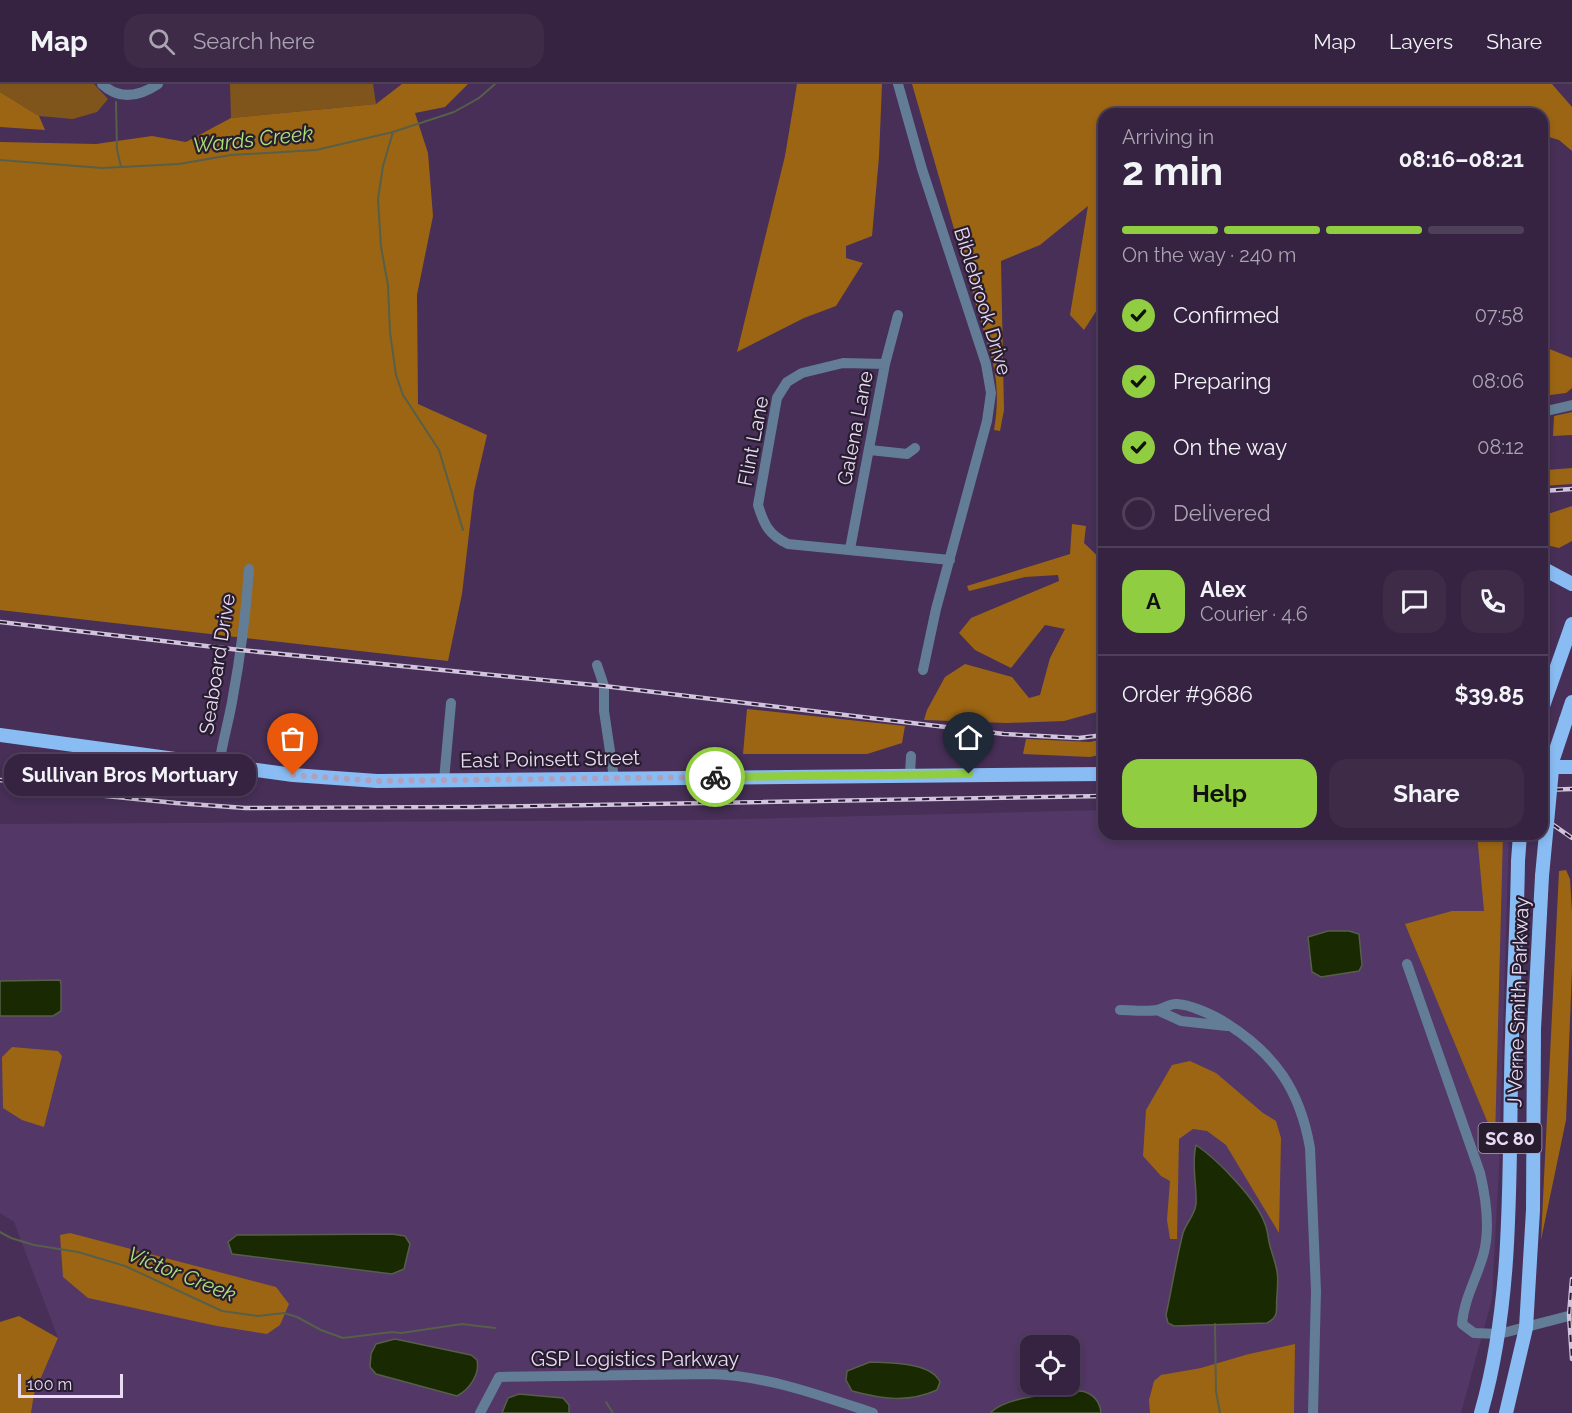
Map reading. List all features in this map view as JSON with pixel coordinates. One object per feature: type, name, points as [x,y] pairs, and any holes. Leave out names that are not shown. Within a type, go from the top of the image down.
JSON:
[{"type":"main road","points":[[1548,564],[1572,574]]},
{"type":"main road","points":[[1548,571],[1572,584]]},
{"type":"main road","points":[[1548,692],[1572,624]]},
{"type":"main road","name":"J Verne Smith Parkway","points":[[1548,806],[1552,759],[1572,702]]},
{"type":"main road","name":"East Poinsett Street","points":[[0,735],[293,775],[349,780],[1098,774]]},
{"type":"main road","points":[[1548,767],[1572,767]]},
{"type":"main road","name":"J Verne Smith Parkway","points":[[1481,1413],[1499,1334],[1509,1209],[1512,1032],[1520,840]]},
{"type":"main road","name":"J Verne Smith Parkway","points":[[1506,1413],[1526,1328],[1533,1210],[1534,1029],[1545,840]]},
{"type":"street","points":[[102,84],[122,95],[140,94],[159,84]]},
{"type":"street","name":"Biblebrook Drive","points":[[898,84],[919,159],[990,378],[991,393],[987,421],[923,670]]},
{"type":"street","name":"Galena Lane","points":[[850,549],[885,364],[898,315]]},
{"type":"street","name":"Flint Lane","points":[[885,364],[843,363],[802,373],[787,382],[777,398],[758,505],[763,521],[774,537],[788,544],[950,560]]},
{"type":"street","points":[[1548,411],[1572,405]]},
{"type":"street","points":[[870,450],[907,454],[915,448]]},
{"type":"street","name":"Seaboard Drive","points":[[219,765],[222,739],[232,704],[249,569]]},
{"type":"street","points":[[597,665],[603,686],[604,711],[614,778]]},
{"type":"street","points":[[444,780],[451,703]]},
{"type":"street","points":[[910,774],[911,756]]},
{"type":"street","points":[[1407,964],[1480,1173],[1484,1193],[1485,1245],[1463,1311],[1462,1323],[1474,1333],[1499,1334],[1572,1315]]},
{"type":"street","points":[[1120,1010],[1157,1010],[1175,1004],[1211,1014],[1251,1040],[1270,1058],[1287,1081],[1299,1106],[1310,1148],[1316,1291],[1314,1413]]},
{"type":"street","name":"GSP Logistics Parkway","points":[[480,1413],[499,1377],[731,1375],[774,1382],[873,1413]]},
{"type":"shaded area","points":[[0,84],[94,84],[108,99],[97,112],[73,119],[39,116],[0,92]]},
{"type":"shaded area","points":[[230,84],[373,84],[376,104],[231,118]]},
{"type":"shaded area","points":[[402,84],[468,84],[445,107],[415,113],[428,153],[433,216],[417,295],[418,404],[487,435],[474,491],[462,594],[448,661],[0,610],[0,142],[96,144],[152,136],[186,142],[231,118],[376,104]]},
{"type":"shaded area","points":[[797,84],[882,84],[872,236],[846,246],[846,258],[863,263],[836,306],[804,318],[737,352],[785,156]]},
{"type":"shaded area","points":[[912,84],[1552,84],[1572,107],[1572,151],[1559,140],[1548,137],[1548,108],[1098,108],[1098,308],[1084,330],[1070,315],[1088,206],[1040,245],[1001,261],[1004,410],[1000,431],[994,430],[997,396],[993,363]]},
{"type":"shaded area","points":[[0,92],[39,116],[45,130],[0,127]]},
{"type":"shaded area","points":[[1548,348],[1572,358],[1572,388],[1566,393],[1548,395]]},
{"type":"shaded area","points":[[1572,412],[1572,435],[1553,436],[1554,416]]},
{"type":"shaded area","points":[[1572,468],[1572,484],[1548,486],[1548,470]]},
{"type":"shaded area","points":[[1572,506],[1572,541],[1559,548],[1548,545],[1548,514]]},
{"type":"shaded area","points":[[1072,524],[1086,526],[1084,543],[1098,556],[1098,712],[1064,721],[1007,723],[924,720],[945,677],[965,664],[1012,677],[1029,698],[1040,695],[1050,658],[1065,629],[1045,625],[1011,668],[975,650],[959,633],[971,618],[1059,581],[1058,575],[1025,577],[969,591],[967,586],[1070,554]]},
{"type":"shaded area","points":[[747,709],[905,726],[902,743],[867,754],[743,754]]},
{"type":"shaded area","points":[[1026,739],[1090,742],[1098,740],[1098,755],[1090,757],[1023,754]]},
{"type":"shaded area","points":[[1098,810],[1098,840],[1509,840],[1499,1167],[1492,1299],[1461,1413],[31,1413],[34,1394],[58,1338],[14,1222],[0,1213],[0,824],[700,820]]},
{"type":"shaded area","points":[[1478,840],[1503,840],[1495,1140],[1405,924],[1452,911],[1484,911]]},
{"type":"shaded area","points":[[1566,870],[1570,879],[1572,912],[1572,970],[1566,1120],[1541,1240],[1559,871]]},
{"type":"shaded area","points":[[1328,931],[1349,931],[1359,934],[1362,965],[1359,971],[1321,977],[1312,972],[1308,937]]},
{"type":"shaded area","points":[[60,980],[61,1011],[53,1016],[0,1016],[0,981]]},
{"type":"shaded area","points":[[12,1047],[58,1051],[62,1056],[44,1127],[22,1120],[3,1108],[2,1057]]},
{"type":"shaded area","points":[[1190,1061],[1216,1073],[1263,1113],[1276,1121],[1281,1138],[1279,1233],[1226,1145],[1207,1131],[1193,1129],[1179,1139],[1177,1239],[1170,1239],[1167,1220],[1170,1181],[1161,1176],[1143,1156],[1146,1110],[1172,1065]]},
{"type":"shaded area","points":[[1196,1145],[1215,1160],[1245,1192],[1261,1214],[1267,1229],[1278,1281],[1276,1315],[1267,1323],[1174,1326],[1168,1323],[1166,1315],[1184,1229],[1196,1204],[1194,1160]]},
{"type":"shaded area","points":[[70,1233],[276,1287],[289,1304],[280,1325],[267,1334],[217,1326],[88,1298],[63,1277],[60,1235]]},
{"type":"shaded area","points":[[392,1234],[405,1236],[410,1244],[404,1269],[392,1274],[232,1254],[228,1242],[237,1235]]},
{"type":"shaded area","points":[[19,1316],[58,1338],[34,1394],[31,1413],[0,1413],[0,1322]]},
{"type":"shaded area","points":[[395,1339],[471,1355],[477,1360],[478,1365],[473,1381],[457,1396],[376,1374],[370,1367],[371,1354],[376,1344]]},
{"type":"shaded area","points":[[1295,1344],[1294,1413],[1150,1413],[1149,1400],[1154,1381],[1161,1375],[1201,1368]]},
{"type":"shaded area","points":[[870,1362],[899,1363],[919,1367],[935,1375],[940,1382],[937,1390],[916,1397],[884,1398],[852,1391],[846,1380],[847,1371]]},
{"type":"shaded area","points":[[1080,1391],[1095,1399],[1101,1413],[990,1413],[1009,1402],[1021,1399],[1046,1395],[1080,1395]]},
{"type":"shaded area","points":[[519,1394],[563,1398],[569,1405],[569,1413],[502,1413],[508,1398]]},
{"type":"waterway","name":"Wards Creek","points":[[0,160],[102,168],[179,164],[231,155],[316,150],[393,132],[454,112],[479,98],[495,84]]},
{"type":"waterway","points":[[116,102],[117,149],[121,167]]},
{"type":"waterway","points":[[393,132],[383,166],[378,199],[381,247],[388,285],[390,332],[396,375],[403,395],[439,450],[463,530]]},
{"type":"waterway","name":"Victor Creek","points":[[0,1232],[34,1245],[78,1252],[125,1266],[222,1311],[258,1316],[284,1313],[343,1338],[401,1333],[462,1324],[495,1328]]},
{"type":"waterway","points":[[1215,1324],[1216,1391],[1220,1413]]},
{"type":"waterway","name":"Victor Creek","points":[[606,1402],[613,1413]]},
{"type":"railway","points":[[1548,491],[1572,489]]},
{"type":"railway","points":[[0,622],[240,650],[604,686],[1004,734],[1079,738],[1098,736]]},
{"type":"railway","points":[[0,780],[86,794],[245,808],[474,807],[1098,796]]},
{"type":"railway","points":[[1548,790],[1572,789]]},
{"type":"railway","points":[[1548,821],[1572,838]]},
{"type":"railway","points":[[1572,1279],[1569,1315],[1572,1359]]},
{"type":"way so far","points":[[293,775],[377,781],[715,777]]},
{"type":"place","name":"Sullivan Bros Mortuary","points":[[293,775]]},
{"type":"route","points":[[715,777],[969,774]]}]
